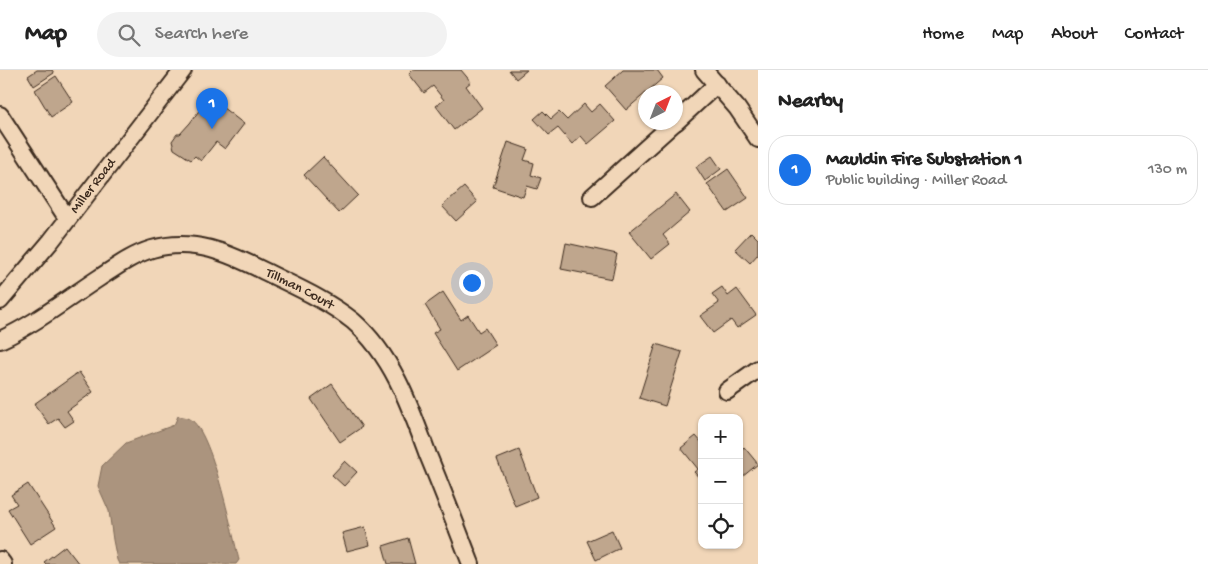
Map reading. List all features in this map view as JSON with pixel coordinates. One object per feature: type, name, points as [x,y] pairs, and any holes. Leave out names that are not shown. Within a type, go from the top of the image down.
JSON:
[{"type":"street","name":"Miller Road","points":[[0,301],[30,268],[182,70]]},
{"type":"street","points":[[704,70],[737,108],[758,139]]},
{"type":"street","points":[[683,115],[717,84]]},
{"type":"street","points":[[0,115],[67,218]]},
{"type":"street","points":[[592,197],[666,130]]},
{"type":"street","name":"Tillman Court","points":[[0,340],[128,259],[151,249],[177,245],[193,245],[218,250],[236,257],[341,312],[354,322],[371,340],[398,380],[407,400],[471,564]]},
{"type":"street","points":[[727,390],[758,369]]},
{"type":"street","points":[[0,560],[3,564]]},
{"type":"shaded area","points":[[178,416],[190,419],[198,427],[206,442],[220,484],[239,560],[236,564],[119,564],[109,511],[98,486],[102,466],[126,443],[174,425]]},
{"type":"building","points":[[37,70],[52,70],[54,73],[34,86],[28,76]]},
{"type":"building","points":[[413,70],[461,70],[471,82],[466,86],[482,108],[454,130],[436,106],[444,100],[433,86],[424,93],[409,74]]},
{"type":"building","points":[[509,70],[527,70],[516,79]]},
{"type":"building","points":[[623,70],[657,70],[663,78],[655,85],[638,85],[638,100],[626,110],[605,86]]},
{"type":"building","points":[[56,76],[73,102],[51,117],[35,90]]},
{"type":"building","points":[[209,97],[244,124],[225,149],[216,142],[201,161],[195,156],[191,160],[174,149],[172,141],[190,123]]},
{"type":"building","points":[[584,104],[591,112],[600,104],[615,121],[588,144],[581,136],[572,144],[558,128],[549,135],[534,119],[543,111],[551,119],[559,112],[567,120]]},
{"type":"building","points":[[508,142],[528,149],[524,160],[534,163],[531,175],[541,178],[537,189],[527,186],[523,197],[493,187]]},
{"type":"building","points":[[712,156],[721,169],[705,181],[696,167]]},
{"type":"building","points":[[323,157],[358,195],[339,213],[304,175]]},
{"type":"building","points":[[728,169],[748,198],[727,212],[707,184]]},
{"type":"building","points":[[464,187],[477,202],[456,221],[442,206]]},
{"type":"building","points":[[676,194],[690,212],[663,235],[670,244],[651,259],[629,232]]},
{"type":"building","points":[[751,232],[758,239],[758,254],[750,263],[735,249]]},
{"type":"building","points":[[566,243],[617,254],[612,279],[561,269]]},
{"type":"building","points":[[722,287],[728,296],[737,289],[756,315],[737,328],[731,320],[713,333],[700,316],[719,303],[712,294]]},
{"type":"building","points":[[443,292],[461,320],[468,315],[479,332],[485,328],[496,345],[457,371],[433,333],[440,329],[425,305]]},
{"type":"building","points":[[656,344],[682,352],[665,406],[639,398]]},
{"type":"building","points":[[79,372],[93,392],[67,411],[74,421],[65,427],[58,418],[49,424],[34,404]]},
{"type":"building","points":[[332,384],[362,427],[340,442],[311,399]]},
{"type":"building","points":[[696,436],[698,438],[698,469],[681,448]]},
{"type":"building","points":[[743,448],[758,464],[743,476],[743,459]]},
{"type":"building","points":[[519,450],[537,497],[515,506],[497,459]]},
{"type":"building","points":[[345,461],[357,472],[344,486],[332,475]]},
{"type":"building","points":[[28,484],[56,527],[30,544],[8,509],[17,504],[11,495]]},
{"type":"building","points":[[365,527],[370,545],[347,551],[342,533]]},
{"type":"building","points":[[612,530],[620,548],[596,560],[587,541]]},
{"type":"building","points":[[408,538],[415,564],[388,564],[383,546]]},
{"type":"building","points":[[65,546],[79,564],[46,564],[44,562]]},
{"type":"place","name":"Mauldin Fire Substation 1","points":[[212,129]]}]
